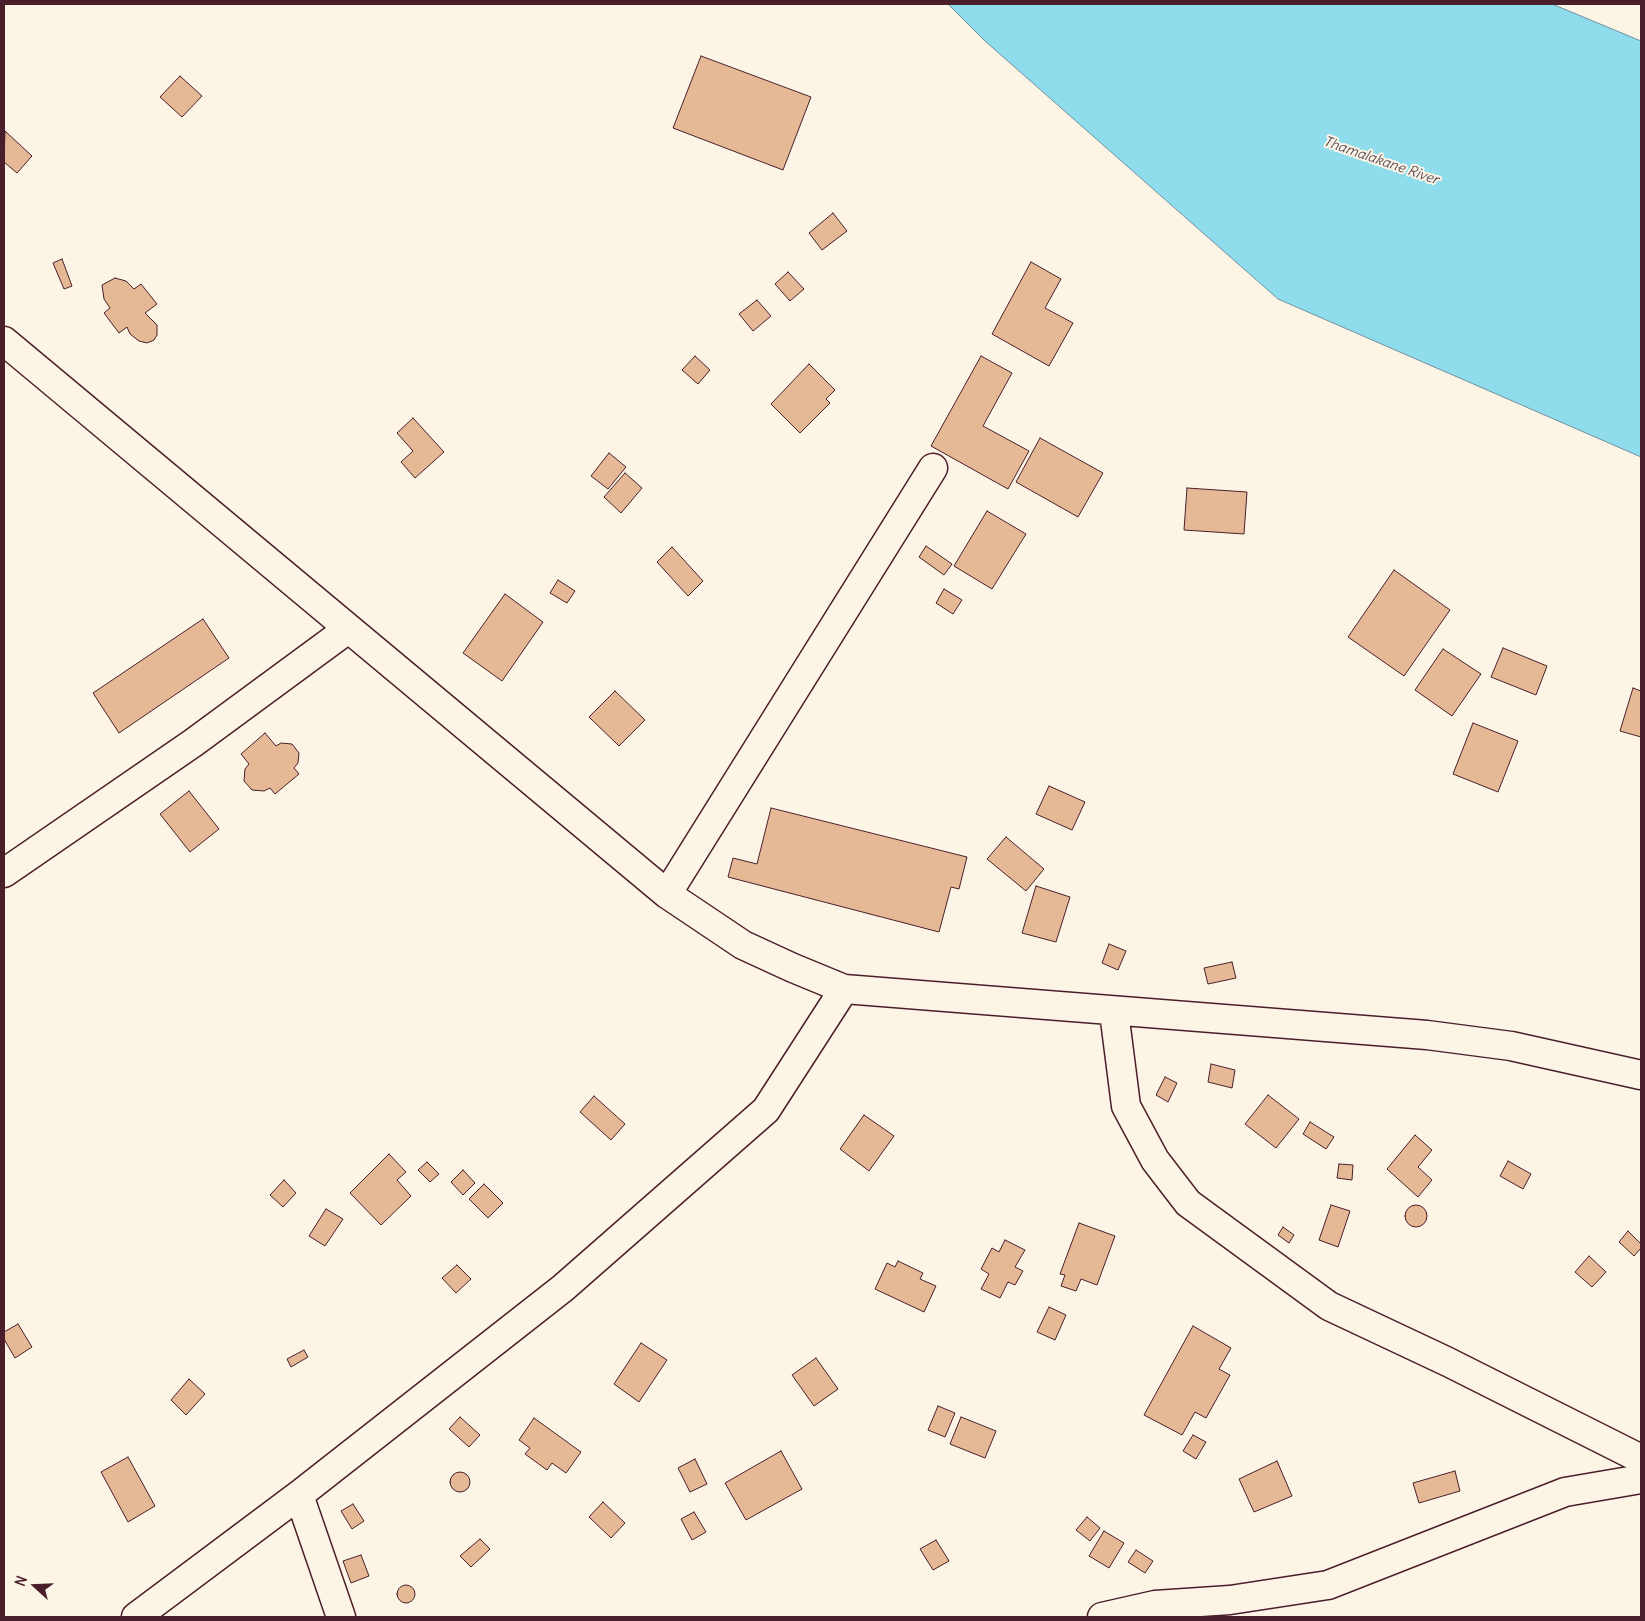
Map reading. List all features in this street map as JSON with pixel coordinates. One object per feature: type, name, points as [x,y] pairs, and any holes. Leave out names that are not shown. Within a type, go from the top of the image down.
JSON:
[{"type":"street","points":[[4,341],[666,894],[744,945],[844,989],[1114,1012],[1427,1035],[1511,1046],[1641,1075]]},
{"type":"street","points":[[666,894],[933,468]]},
{"type":"street","points":[[4,873],[193,743],[348,629]]},
{"type":"street","points":[[136,1617],[300,1495],[563,1288],[766,1110],[844,989]]},
{"type":"street","points":[[1114,1012],[1126,1106],[1154,1160],[1188,1203],[1329,1306],[1448,1362],[1641,1459]]},
{"type":"street","points":[[1102,1617],[1155,1605],[1230,1600],[1328,1585],[1565,1492],[1641,1479]]},
{"type":"street","points":[[300,1495],[341,1617]]},
{"type":"water","name":"Thamalakane River","points":[[948,4],[1552,4],[1641,41],[1641,457],[1278,299],[985,41]]},
{"type":"building","points":[[701,56],[811,97],[783,170],[673,128]]},
{"type":"building","points":[[180,76],[202,96],[182,117],[160,97]]},
{"type":"building","points":[[5,131],[32,156],[17,173],[4,162]]},
{"type":"building","points":[[833,213],[847,231],[822,250],[809,233]]},
{"type":"building","points":[[62,259],[72,286],[64,289],[53,263]]},
{"type":"building","points":[[1031,262],[1061,279],[1045,308],[1073,323],[1049,366],[992,334]]},
{"type":"building","points":[[788,272],[804,289],[790,301],[775,284]]},
{"type":"building","points":[[115,278],[126,281],[134,289],[141,284],[157,304],[145,313],[157,325],[157,335],[154,340],[147,343],[139,341],[130,334],[127,327],[119,333],[104,313],[110,308],[104,299],[102,285]]},
{"type":"building","points":[[757,300],[771,316],[753,331],[739,314]]},
{"type":"building","points":[[695,356],[710,370],[698,384],[682,370]]},
{"type":"building","points":[[981,356],[1012,373],[983,426],[1029,451],[1008,489],[931,446]]},
{"type":"building","points":[[809,364],[835,390],[826,399],[830,403],[800,433],[771,404]]},
{"type":"building","points":[[413,418],[444,452],[415,478],[401,462],[413,451],[397,433]]},
{"type":"building","points":[[1040,438],[1103,473],[1078,517],[1016,482]]},
{"type":"building","points":[[609,453],[626,467],[608,489],[591,476]]},
{"type":"building","points":[[625,473],[642,488],[621,513],[604,497]]},
{"type":"building","points":[[1187,488],[1247,492],[1244,534],[1184,530]]},
{"type":"building","points":[[987,511],[1026,534],[992,589],[954,566]]},
{"type":"building","points":[[926,546],[952,564],[944,575],[919,557]]},
{"type":"building","points":[[672,547],[703,581],[688,596],[657,562]]},
{"type":"building","points":[[1394,570],[1450,610],[1404,676],[1348,637]]},
{"type":"building","points":[[558,580],[575,591],[567,603],[550,593]]},
{"type":"building","points":[[944,589],[962,600],[953,614],[936,603]]},
{"type":"building","points":[[505,594],[543,622],[502,681],[463,653]]},
{"type":"building","points":[[203,619],[229,658],[119,733],[93,693]]},
{"type":"building","points":[[1503,648],[1547,666],[1536,695],[1491,677]]},
{"type":"building","points":[[1443,649],[1481,674],[1452,716],[1415,690]]},
{"type":"building","points":[[1633,688],[1641,691],[1641,737],[1620,731]]},
{"type":"building","points":[[615,691],[645,720],[619,746],[589,717]]},
{"type":"building","points":[[1473,723],[1518,741],[1498,792],[1453,774]]},
{"type":"building","points":[[265,733],[276,746],[281,743],[292,744],[299,753],[298,763],[294,768],[299,774],[275,794],[270,788],[264,791],[252,790],[244,781],[245,769],[249,764],[241,754]]},
{"type":"building","points":[[1049,786],[1085,802],[1072,830],[1036,814]]},
{"type":"building","points":[[189,791],[219,829],[190,852],[160,814]]},
{"type":"building","points":[[771,808],[967,857],[959,889],[951,887],[939,932],[728,877],[733,858],[757,864]]},
{"type":"building","points":[[1006,837],[1044,869],[1026,891],[987,859]]},
{"type":"building","points":[[1036,886],[1070,897],[1056,942],[1022,933]]},
{"type":"building","points":[[1109,944],[1126,951],[1118,970],[1102,963]]},
{"type":"building","points":[[1232,962],[1236,978],[1208,984],[1204,968]]},
{"type":"building","points":[[1211,1064],[1235,1070],[1232,1088],[1208,1082]]},
{"type":"building","points":[[1165,1077],[1177,1083],[1168,1102],[1156,1095]]},
{"type":"building","points":[[1268,1095],[1299,1119],[1276,1148],[1245,1124]]},
{"type":"building","points":[[594,1096],[625,1124],[611,1140],[580,1112]]},
{"type":"building","points":[[864,1115],[894,1136],[869,1171],[840,1149]]},
{"type":"building","points":[[1310,1122],[1334,1137],[1326,1149],[1303,1134]]},
{"type":"building","points":[[1415,1135],[1432,1150],[1418,1167],[1432,1180],[1418,1197],[1387,1169]]},
{"type":"building","points":[[389,1154],[406,1172],[397,1180],[411,1196],[381,1225],[350,1193]]},
{"type":"building","points":[[1508,1161],[1531,1174],[1523,1189],[1500,1176]]},
{"type":"building","points":[[427,1162],[439,1174],[430,1182],[418,1170]]},
{"type":"building","points":[[1339,1164],[1353,1165],[1352,1180],[1337,1178]]},
{"type":"building","points":[[463,1170],[475,1183],[463,1195],[451,1182]]},
{"type":"building","points":[[284,1180],[296,1193],[283,1207],[270,1195]]},
{"type":"building","points":[[484,1184],[503,1203],[488,1218],[469,1199]]},
{"type":"building","points":[[1331,1205],[1350,1211],[1338,1247],[1319,1240]]},
{"type":"building","points":[[1416,1205],[1424,1208],[1427,1216],[1424,1224],[1416,1227],[1408,1224],[1405,1216],[1408,1208]]},
{"type":"building","points":[[326,1209],[343,1219],[325,1246],[309,1236]]},
{"type":"building","points":[[1079,1223],[1115,1236],[1097,1285],[1081,1279],[1076,1291],[1061,1286],[1065,1275],[1060,1274]]},
{"type":"building","points":[[1283,1227],[1294,1235],[1289,1243],[1278,1235]]},
{"type":"building","points":[[1628,1231],[1641,1244],[1641,1248],[1634,1256],[1619,1242]]},
{"type":"building","points":[[1005,1240],[1025,1250],[1015,1267],[1023,1271],[1015,1285],[1008,1282],[1000,1298],[981,1289],[989,1274],[981,1269],[992,1248],[999,1252]]},
{"type":"building","points":[[1589,1256],[1606,1272],[1592,1287],[1575,1272]]},
{"type":"building","points":[[898,1261],[923,1273],[920,1279],[936,1286],[924,1312],[875,1289],[887,1263],[895,1267]]},
{"type":"building","points":[[457,1265],[471,1279],[456,1293],[442,1278]]},
{"type":"building","points":[[1049,1307],[1066,1315],[1055,1340],[1037,1332]]},
{"type":"building","points":[[18,1324],[32,1347],[15,1358],[4,1339],[4,1332]]},
{"type":"building","points":[[1193,1326],[1231,1348],[1219,1369],[1230,1375],[1206,1418],[1195,1412],[1182,1435],[1144,1415]]},
{"type":"building","points":[[641,1343],[667,1360],[639,1402],[614,1384]]},
{"type":"building","points":[[304,1350],[308,1357],[291,1367],[287,1359]]},
{"type":"building","points":[[816,1358],[838,1389],[814,1406],[792,1375]]},
{"type":"building","points":[[189,1379],[205,1394],[186,1415],[171,1400]]},
{"type":"building","points":[[938,1406],[955,1413],[945,1437],[928,1430]]},
{"type":"building","points":[[460,1417],[480,1435],[469,1447],[449,1429]]},
{"type":"building","points":[[961,1417],[996,1431],[985,1458],[950,1444]]},
{"type":"building","points":[[534,1418],[581,1452],[566,1473],[552,1463],[547,1470],[525,1454],[530,1448],[519,1440]]},
{"type":"building","points":[[1193,1435],[1206,1442],[1196,1459],[1183,1451]]},
{"type":"building","points":[[781,1451],[802,1489],[746,1520],[725,1483]]},
{"type":"building","points":[[128,1457],[155,1506],[128,1522],[101,1472]]},
{"type":"building","points":[[695,1459],[707,1484],[690,1492],[678,1468]]},
{"type":"building","points":[[1277,1461],[1292,1496],[1254,1512],[1239,1479]]},
{"type":"building","points":[[1455,1471],[1460,1491],[1419,1503],[1413,1483]]},
{"type":"building","points":[[460,1472],[467,1475],[470,1482],[467,1489],[460,1492],[453,1489],[450,1482],[453,1475]]},
{"type":"building","points":[[603,1502],[625,1523],[611,1538],[589,1517]]},
{"type":"building","points":[[353,1504],[364,1521],[352,1529],[341,1511]]},
{"type":"building","points":[[694,1512],[706,1532],[692,1540],[681,1519]]},
{"type":"building","points":[[1087,1517],[1100,1528],[1090,1541],[1076,1530]]},
{"type":"building","points":[[1104,1531],[1124,1543],[1109,1568],[1089,1556]]},
{"type":"building","points":[[480,1539],[490,1549],[471,1567],[460,1556]]},
{"type":"building","points":[[936,1540],[949,1561],[933,1570],[920,1549]]},
{"type":"building","points":[[1136,1550],[1153,1561],[1145,1573],[1128,1562]]},
{"type":"building","points":[[361,1555],[369,1576],[351,1583],[343,1561]]},
{"type":"building","points":[[406,1585],[412,1588],[415,1594],[412,1600],[406,1603],[400,1600],[397,1594],[400,1588]]}]
